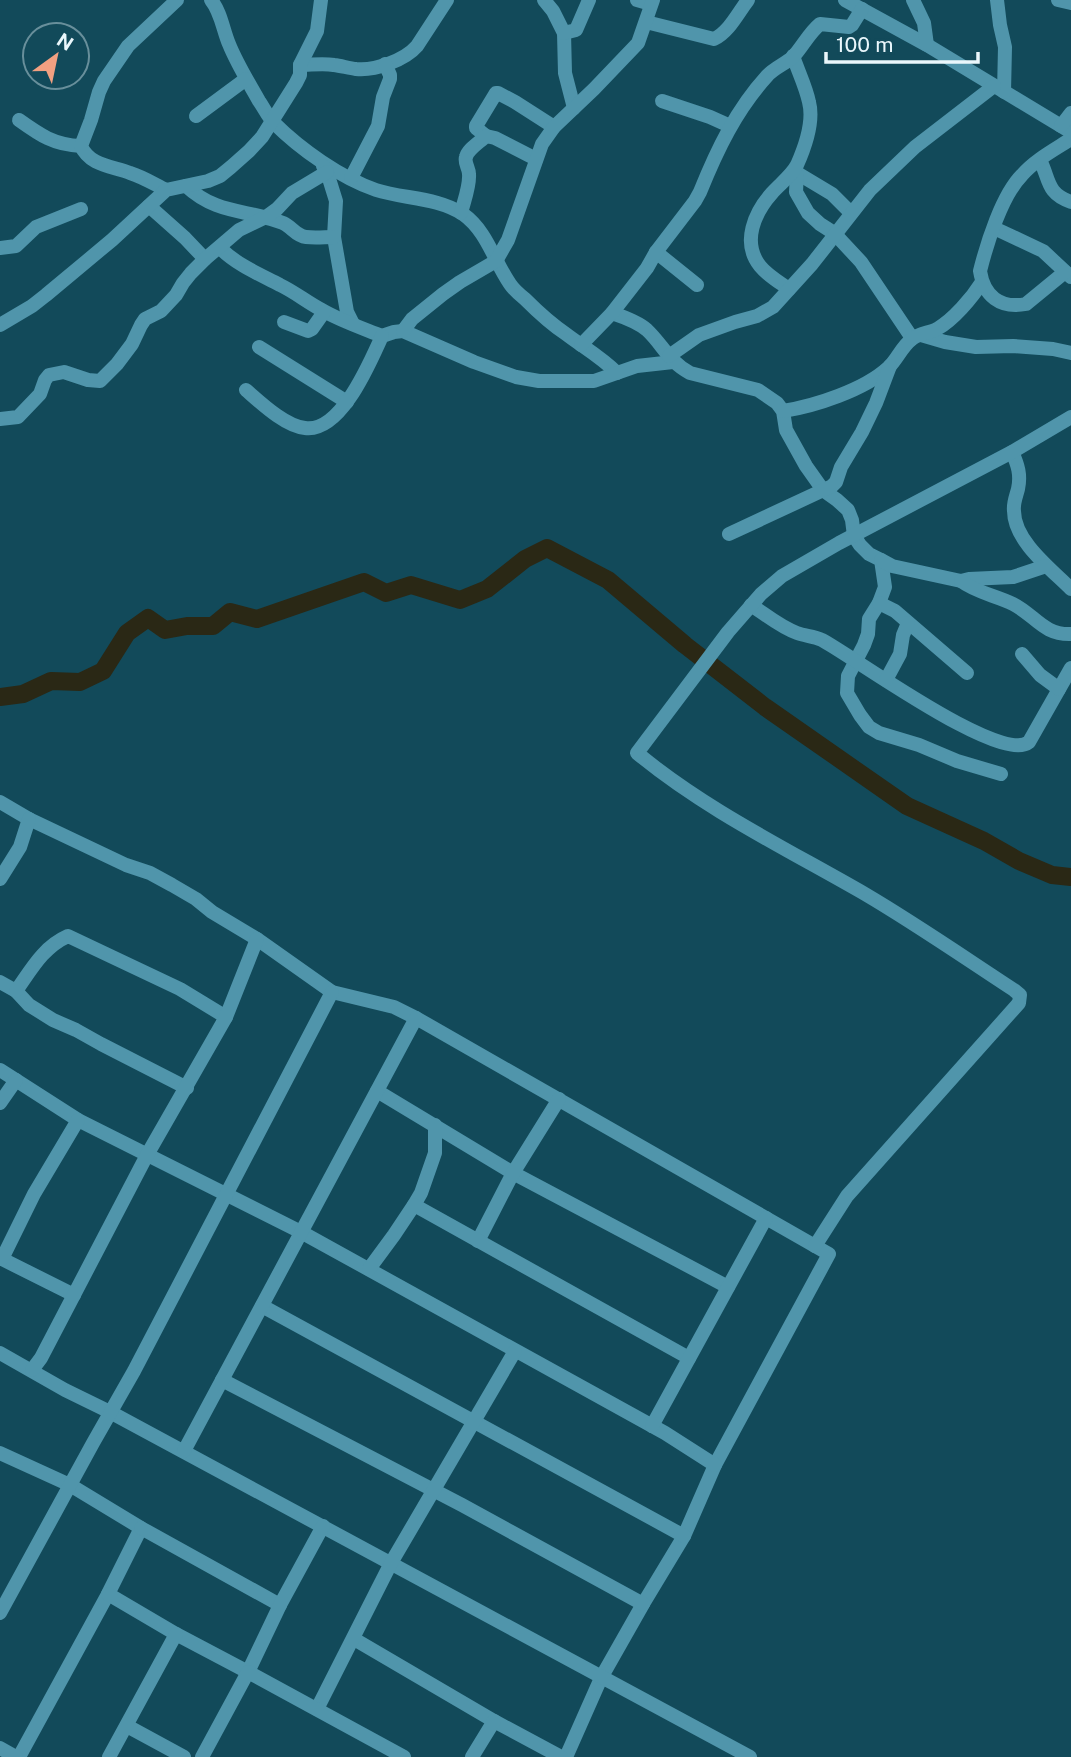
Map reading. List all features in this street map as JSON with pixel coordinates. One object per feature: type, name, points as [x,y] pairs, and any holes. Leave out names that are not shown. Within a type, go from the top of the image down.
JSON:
[{"type":"street","points":[[166,190],[136,175],[103,166],[83,151],[81,146],[104,80],[128,46],[177,0]]},
{"type":"street","points":[[0,325],[46,295],[166,190],[220,176],[256,144],[300,75],[300,65],[317,31],[321,0]]},
{"type":"street","points":[[300,65],[336,65],[359,70],[402,58],[413,51],[447,0]]},
{"type":"street","points":[[544,0],[564,33],[565,73],[574,108]]},
{"type":"street","points":[[564,33],[576,30],[589,0]]},
{"type":"street","points":[[646,22],[715,39],[748,0]]},
{"type":"street","points":[[913,0],[924,23],[927,46]]},
{"type":"street","points":[[219,248],[324,312],[382,336],[403,331],[516,377],[539,381],[594,381],[637,366],[671,359],[699,335],[766,313],[774,307],[812,264],[870,190],[915,147],[999,89],[1005,47],[998,0]]},
{"type":"street","points":[[1058,0],[1071,4]]},
{"type":"street","points":[[403,331],[412,319],[460,282],[496,261],[508,240],[542,144],[554,127],[636,45],[646,22],[647,1]]},
{"type":"street","points":[[217,2],[229,44],[272,122],[324,167],[374,189],[435,201],[461,214],[474,224],[484,237],[512,286],[543,317],[597,355],[617,373]]},
{"type":"street","points":[[581,345],[612,313],[648,268],[656,252],[700,192],[730,127],[747,100],[769,74],[793,56],[811,31],[820,24],[852,25],[855,4],[1066,129],[1071,113]]},
{"type":"street","points":[[793,56],[810,102],[808,125],[796,171],[796,192],[808,213],[834,233],[873,279],[916,337],[976,347],[1070,349]]},
{"type":"street","points":[[351,178],[378,126],[383,97],[390,79],[385,64]]},
{"type":"street","points":[[196,116],[246,79]]},
{"type":"street","points":[[536,159],[486,136],[476,127],[489,103],[498,93],[554,127]]},
{"type":"street","points":[[662,101],[710,117],[730,127]]},
{"type":"street","points":[[19,120],[52,141],[65,146],[81,146]]},
{"type":"street","points":[[461,214],[469,179],[466,157],[486,136]]},
{"type":"street","points":[[994,228],[1043,251],[1068,275],[1026,304],[1017,306],[995,299],[982,282],[980,271],[983,260],[994,228],[1003,204],[1013,184],[1023,173],[1071,139]]},
{"type":"street","points":[[1040,160],[1050,188],[1071,202]]},
{"type":"street","points":[[0,419],[18,417],[40,394],[45,380],[56,373],[64,372],[100,381],[132,344],[145,319],[162,311],[205,259],[239,230],[277,209],[324,167]]},
{"type":"street","points":[[324,167],[336,201],[334,237],[347,312],[353,324]]},
{"type":"street","points":[[796,171],[832,194],[851,214]]},
{"type":"street","points":[[789,289],[761,267],[750,238],[758,213],[770,195],[796,171]]},
{"type":"street","points":[[186,186],[197,196],[217,207],[266,217],[288,225],[295,233],[304,237],[334,237]]},
{"type":"street","points":[[149,206],[205,259]]},
{"type":"street","points":[[0,248],[16,246],[37,227],[81,209]]},
{"type":"street","points":[[656,252],[697,285]]},
{"type":"street","points":[[783,411],[825,401],[865,383],[890,366],[916,337],[943,326],[982,282]]},
{"type":"street","points":[[284,322],[308,331],[324,312]]},
{"type":"street","points":[[612,313],[646,329],[671,359],[690,373],[758,390],[777,403],[783,411],[786,430],[792,442],[823,490],[848,510],[854,536],[869,554],[892,566],[961,581],[972,589],[1010,602],[1049,630],[1071,634]]},
{"type":"street","points":[[246,390],[288,422],[304,428],[321,425],[329,421],[347,402],[360,382],[382,336]]},
{"type":"street","points":[[259,347],[347,402]]},
{"type":"street","points":[[729,534],[836,482],[841,467],[876,403],[890,366]]},
{"type":"street","points":[[815,1246],[852,1190],[1019,1003],[1020,995],[868,896],[729,818],[663,774],[637,753],[751,605],[782,576],[1071,418]]},
{"type":"street","points":[[1012,452],[1020,477],[1014,502],[1017,528],[1046,566],[1065,577],[1071,589]]},
{"type":"street","points":[[881,561],[885,587],[869,619],[868,634],[848,676],[847,692],[869,727],[879,733],[1001,774]]},
{"type":"street","points":[[961,581],[1013,577],[1046,566]]},
{"type":"street","points":[[879,603],[895,611],[967,673]]},
{"type":"street","points":[[751,605],[789,629],[816,637],[856,660],[930,709],[1002,743],[1021,747],[1029,743],[1071,668]]},
{"type":"street","points":[[886,680],[900,654],[908,623]]},
{"type":"street","points":[[1022,653],[1040,675],[1059,690]]},
{"type":"street","points":[[0,802],[29,819],[161,879],[196,899],[332,992],[394,1007],[416,1018],[829,1254],[715,1465],[684,1536],[601,1678],[563,1757],[494,1721],[354,1639]]},
{"type":"street","points":[[1,876],[20,847],[29,819]]},
{"type":"street","points":[[16,992],[40,956],[68,936],[180,989],[226,1017]]},
{"type":"street","points":[[32,1370],[41,1358],[147,1156],[226,1017],[257,939]]},
{"type":"street","points":[[0,982],[53,1020],[187,1088]]},
{"type":"street","points":[[0,1613],[141,1359],[332,992]]},
{"type":"street","points":[[184,1451],[416,1018]]},
{"type":"street","points":[[0,1070],[78,1120],[301,1232],[652,1426],[715,1465]]},
{"type":"street","points":[[0,1103],[16,1080]]},
{"type":"street","points":[[377,1091],[513,1173],[728,1287]]},
{"type":"street","points":[[478,1241],[513,1173],[558,1099]]},
{"type":"street","points":[[74,1295],[1,1258],[34,1194],[78,1120]]},
{"type":"street","points":[[369,1269],[421,1193],[435,1153],[435,1125]]},
{"type":"street","points":[[414,1205],[689,1358]]},
{"type":"street","points":[[652,1426],[766,1218]]},
{"type":"street","points":[[262,1306],[684,1536]]},
{"type":"street","points":[[317,1710],[391,1563],[516,1351]]},
{"type":"street","points":[[0,1353],[750,1757]]},
{"type":"street","points":[[222,1380],[434,1490],[643,1604]]},
{"type":"street","points":[[0,1453],[70,1485],[141,1528],[280,1605]]},
{"type":"street","points":[[202,1757],[323,1526]]},
{"type":"street","points":[[0,1748],[17,1757],[108,1594],[141,1528]]},
{"type":"street","points":[[108,1594],[176,1634],[404,1757]]},
{"type":"street","points":[[109,1757],[176,1634]]},
{"type":"street","points":[[471,1757],[494,1721]]},
{"type":"street","points":[[127,1726],[184,1757]]},
{"type":"waterway","points":[[0,697],[23,694],[51,681],[80,682],[103,671],[127,633],[148,618],[165,630],[187,626],[213,626],[230,612],[257,619],[364,582],[386,593],[411,585],[460,600],[487,589],[525,559],[547,548],[608,580],[685,645],[765,707],[907,806],[984,841],[1019,861],[1052,875],[1071,877]]}]
